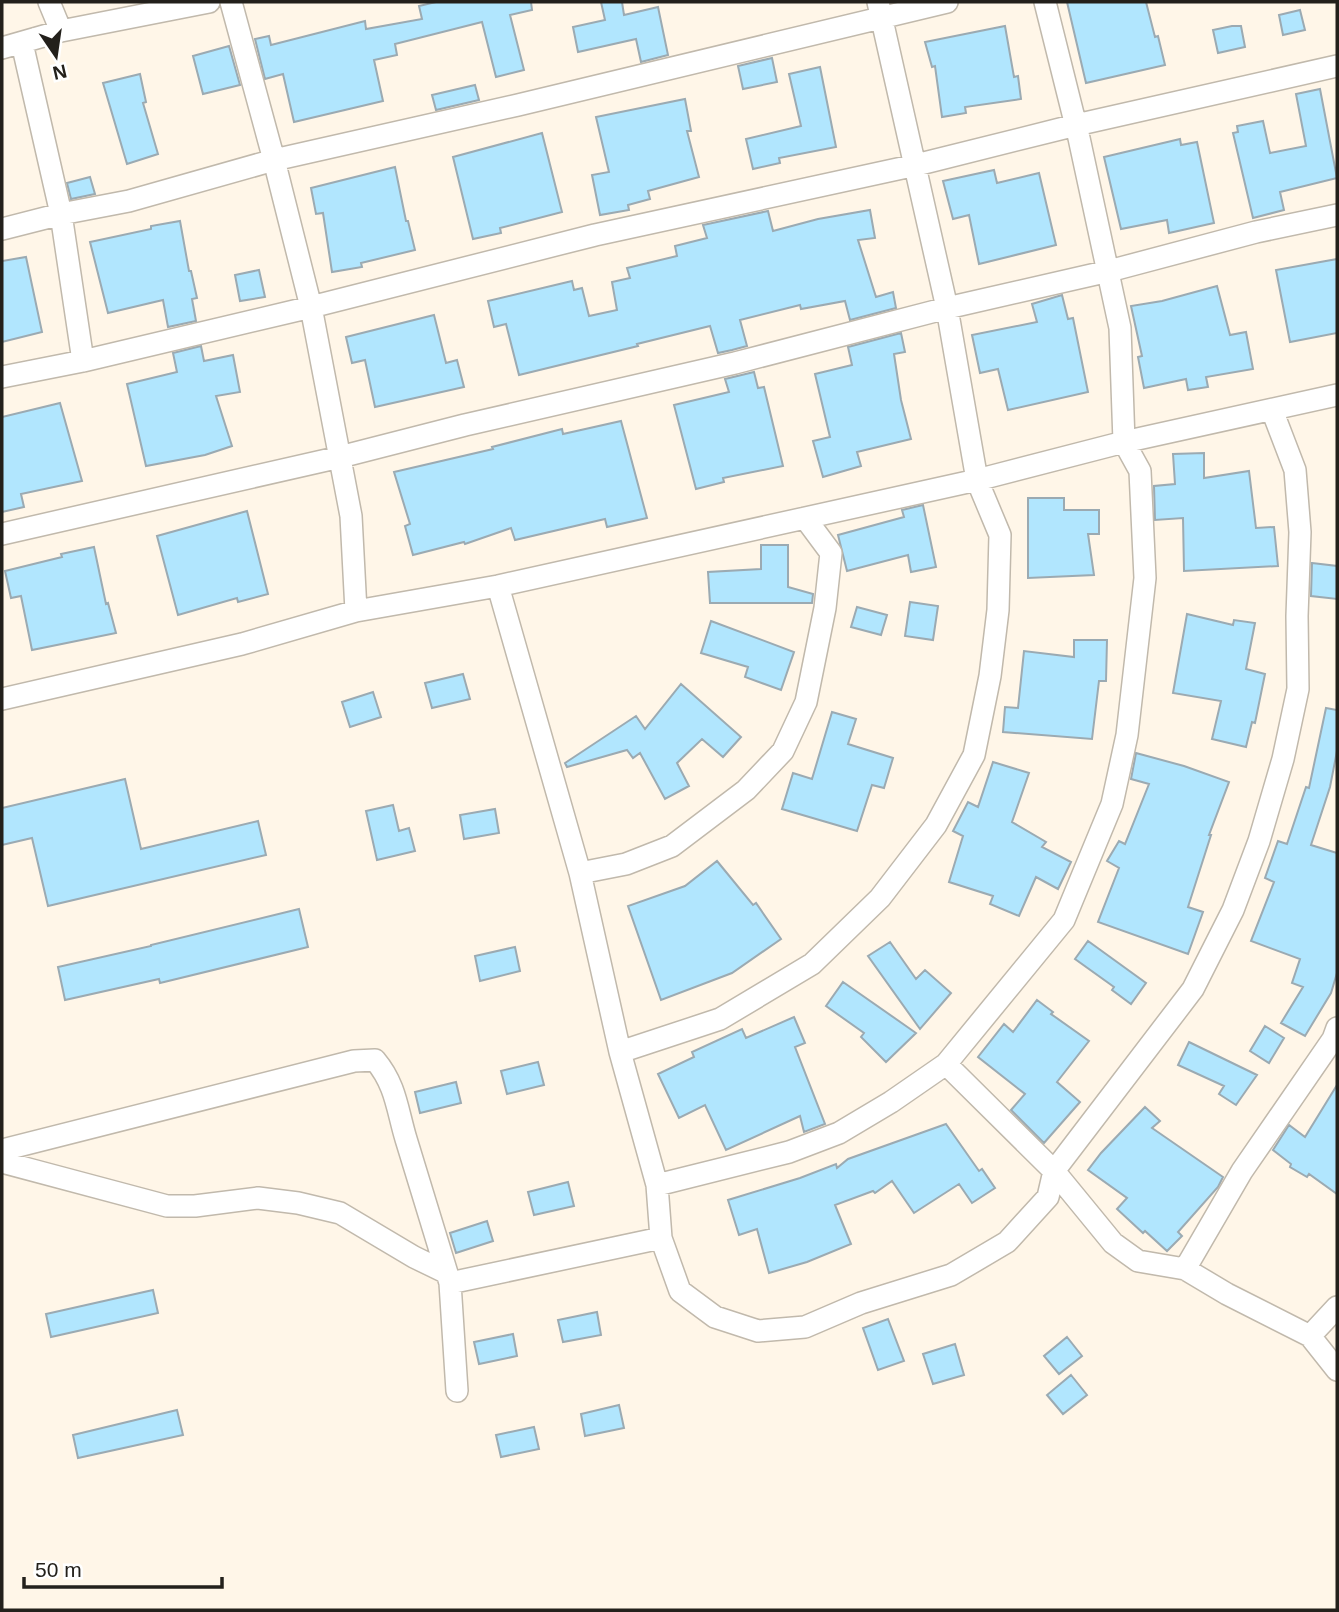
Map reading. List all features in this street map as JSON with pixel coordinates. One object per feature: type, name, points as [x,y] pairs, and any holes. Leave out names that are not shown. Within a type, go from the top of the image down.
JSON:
[{"type":"street","points":[[49,2],[61,31]]},
{"type":"street","points":[[83,361],[61,214],[12,46],[61,31],[209,2]]},
{"type":"street","points":[[231,2],[311,307],[351,516],[356,611]]},
{"type":"street","points":[[2,229],[129,201],[274,160],[517,105],[880,9],[947,2]]},
{"type":"street","points":[[657,1185],[789,1152],[839,1133],[891,1102],[946,1064],[1063,920],[1112,804],[1127,735],[1145,578],[1140,471],[1124,442],[1120,328],[1076,125],[1045,2]]},
{"type":"street","points":[[620,1052],[720,1019],[812,964],[880,898],[936,825],[974,755],[990,676],[998,610],[1000,535],[977,480],[947,308],[880,9]]},
{"type":"street","points":[[2,377],[83,361],[311,307],[595,235],[916,165],[1076,125],[1337,66]]},
{"type":"street","points":[[2,534],[735,363],[1256,232],[1337,215]]},
{"type":"street","points":[[2,699],[242,644],[356,611],[498,586],[977,480],[1124,442],[1337,396]]},
{"type":"street","points":[[498,586],[580,873],[620,1052],[657,1185],[661,1238],[680,1292],[715,1317],[758,1331],[805,1327],[860,1303],[951,1275],[1007,1242],[1048,1197],[1054,1171],[1193,989],[1233,910],[1259,841],[1283,760],[1298,689],[1300,532],[1295,470],[1272,410]]},
{"type":"street","points":[[580,873],[626,864],[671,846],[746,790],[783,751],[806,702],[817,656],[831,553],[805,518]]},
{"type":"street","points":[[1185,1269],[1242,1171],[1337,1028]]},
{"type":"street","points":[[2,1150],[354,1061],[375,1060],[388,1075],[449,1278],[457,1391]]},
{"type":"street","points":[[946,1064],[1054,1171],[1113,1242],[1138,1261],[1185,1269],[1227,1294],[1310,1336],[1337,1370]]},
{"type":"street","points":[[2,1162],[167,1206],[195,1206],[258,1198],[298,1202],[340,1213],[449,1278],[661,1238]]},
{"type":"street","points":[[1310,1336],[1337,1307]]},
{"type":"building","points":[[436,2],[531,2],[532,10],[510,15],[524,70],[496,77],[482,22],[395,44],[397,55],[374,60],[383,101],[294,122],[283,74],[265,79],[255,39],[269,36],[271,45],[365,21],[366,29],[422,19],[419,6]]},
{"type":"building","points":[[601,2],[622,2],[624,15],[658,7],[668,55],[641,62],[636,39],[578,52],[573,27],[605,20]]},
{"type":"building","points":[[1067,2],[1146,2],[1165,65],[1086,83]]},
{"type":"building","points":[[1300,10],[1305,30],[1283,35],[1279,15]]},
{"type":"building","points":[[1005,26],[1014,77],[1018,76],[1021,99],[965,107],[966,113],[942,117],[935,66],[932,67],[925,42]]},
{"type":"building","points":[[1241,26],[1245,47],[1218,53],[1213,30]]},
{"type":"building","points":[[229,46],[240,85],[203,94],[193,56]]},
{"type":"building","points":[[772,58],[777,82],[743,89],[738,66]]},
{"type":"building","points":[[820,67],[836,147],[779,158],[780,163],[753,169],[746,139],[801,126],[789,74]]},
{"type":"building","points":[[140,74],[146,102],[143,103],[158,154],[127,164],[103,83]]},
{"type":"building","points":[[475,85],[479,100],[436,110],[432,95]]},
{"type":"building","points":[[1320,89],[1337,178],[1280,192],[1284,210],[1253,218],[1233,133],[1238,132],[1237,126],[1263,121],[1270,153],[1306,146],[1296,94]]},
{"type":"building","points":[[685,99],[691,131],[687,131],[699,177],[648,191],[650,199],[628,205],[629,210],[600,215],[592,175],[609,172],[596,117]]},
{"type":"building","points":[[542,133],[562,212],[500,228],[501,233],[473,239],[453,157]]},
{"type":"building","points":[[1180,139],[1181,145],[1197,142],[1214,223],[1169,233],[1167,220],[1121,229],[1104,157]]},
{"type":"building","points":[[395,167],[415,250],[361,263],[362,267],[332,272],[323,213],[316,214],[311,188]]},
{"type":"building","points":[[994,170],[997,183],[1039,173],[1056,245],[979,264],[969,215],[953,219],[943,181]]},
{"type":"building","points":[[90,177],[95,194],[71,199],[67,183]]},
{"type":"building","points":[[870,210],[875,238],[858,240],[876,297],[893,292],[896,308],[850,320],[845,301],[801,309],[800,305],[740,320],[747,346],[732,350],[718,353],[710,326],[519,375],[506,324],[494,327],[488,301],[572,281],[574,290],[582,288],[589,316],[617,310],[612,282],[630,278],[627,268],[677,256],[675,246],[707,238],[703,225],[768,211],[773,231],[818,219]]},
{"type":"building","points":[[180,221],[197,298],[192,299],[196,321],[168,327],[163,300],[108,313],[90,242]]},
{"type":"building","points":[[26,257],[42,332],[2,342],[2,261]]},
{"type":"building","points":[[1337,259],[1337,333],[1290,342],[1276,270]]},
{"type":"building","points":[[259,270],[265,297],[240,301],[235,275]]},
{"type":"building","points":[[1217,286],[1230,335],[1246,332],[1253,369],[1206,377],[1208,387],[1188,390],[1186,379],[1144,388],[1138,357],[1142,356],[1131,306],[1162,301]]},
{"type":"building","points":[[1062,295],[1068,319],[1073,318],[1088,392],[1008,410],[998,369],[980,373],[972,335],[1037,322],[1032,304]]},
{"type":"building","points":[[434,315],[446,363],[457,360],[464,387],[375,407],[365,360],[352,363],[346,337]]},
{"type":"building","points":[[901,333],[905,352],[894,354],[901,400],[911,439],[857,452],[861,466],[823,477],[813,441],[830,437],[815,374],[852,365],[848,347]]},
{"type":"building","points":[[201,346],[204,361],[233,355],[240,392],[216,396],[232,446],[205,455],[146,466],[127,384],[177,372],[173,353]]},
{"type":"building","points":[[754,372],[758,388],[764,387],[783,466],[723,478],[724,482],[696,489],[674,405],[729,392],[725,379]]},
{"type":"building","points":[[60,403],[82,481],[21,494],[24,507],[2,512],[2,417]]},
{"type":"building","points":[[621,421],[647,518],[607,527],[605,519],[515,540],[511,528],[465,544],[464,542],[413,555],[405,526],[410,524],[394,472],[493,449],[492,447],[562,429],[563,434]]},
{"type":"building","points":[[1204,453],[1204,478],[1249,471],[1256,528],[1274,527],[1278,566],[1184,571],[1183,518],[1155,520],[1154,486],[1175,484],[1173,454]]},
{"type":"building","points":[[1028,498],[1064,498],[1064,510],[1099,510],[1099,534],[1088,534],[1094,575],[1028,578]]},
{"type":"building","points":[[923,505],[936,567],[911,572],[908,555],[847,571],[838,535],[904,517],[902,510]]},
{"type":"building","points":[[247,511],[268,594],[238,602],[237,598],[178,615],[157,536]]},
{"type":"building","points":[[761,545],[788,545],[788,587],[813,594],[812,603],[710,603],[708,572],[761,569]]},
{"type":"building","points":[[94,547],[106,604],[108,603],[116,633],[32,650],[21,596],[11,598],[5,571]]},
{"type":"building","points":[[1312,563],[1337,566],[1337,599],[1311,596]]},
{"type":"building","points":[[910,602],[938,606],[933,640],[905,636]]},
{"type":"building","points":[[857,607],[887,615],[881,635],[851,627]]},
{"type":"building","points":[[1187,614],[1233,625],[1234,620],[1255,623],[1246,669],[1265,674],[1255,723],[1252,722],[1246,747],[1212,739],[1221,701],[1173,693]]},
{"type":"building","points":[[711,621],[794,652],[781,690],[745,677],[748,667],[701,653]]},
{"type":"building","points":[[1074,640],[1107,640],[1106,681],[1099,681],[1092,739],[1003,732],[1005,707],[1018,708],[1024,651],[1074,657]]},
{"type":"building","points":[[463,674],[470,699],[432,708],[425,683]]},
{"type":"building","points":[[681,684],[741,737],[723,757],[702,739],[677,763],[689,786],[665,799],[640,753],[633,758],[627,750],[567,767],[565,763],[636,716],[645,729]]},
{"type":"building","points":[[373,692],[381,717],[350,727],[342,702]]},
{"type":"building","points":[[1326,708],[1337,710],[1337,751],[1330,787],[1311,845],[1337,853],[1337,973],[1331,993],[1305,1036],[1281,1023],[1303,987],[1292,983],[1300,959],[1251,941],[1274,882],[1265,878],[1278,841],[1287,844],[1306,787],[1309,788]]},
{"type":"building","points":[[832,712],[856,719],[848,744],[893,758],[884,788],[872,785],[857,831],[782,809],[793,773],[812,779]]},
{"type":"building","points":[[1136,753],[1229,782],[1209,835],[1188,907],[1203,912],[1188,954],[1098,922],[1119,868],[1107,861],[1119,841],[1125,844],[1149,784],[1131,779]]},
{"type":"building","points":[[993,762],[1029,773],[1012,822],[1046,842],[1042,847],[1071,862],[1058,889],[1036,877],[1019,916],[990,904],[993,896],[949,882],[963,836],[953,831],[968,802],[978,807]]},
{"type":"building","points":[[125,779],[141,849],[258,821],[266,855],[48,906],[32,838],[2,845],[2,808]]},
{"type":"building","points":[[393,805],[399,831],[409,828],[415,851],[377,860],[366,811]]},
{"type":"building","points":[[495,809],[499,833],[464,839],[460,815]]},
{"type":"building","points":[[717,861],[753,905],[756,903],[781,939],[732,973],[661,1000],[628,906],[685,886]]},
{"type":"building","points":[[299,909],[308,947],[160,983],[159,979],[65,1000],[58,967]]},
{"type":"building","points":[[1088,941],[1146,983],[1131,1004],[1112,990],[1114,987],[1075,959]]},
{"type":"building","points":[[890,942],[916,979],[925,970],[951,993],[920,1029],[868,956]]},
{"type":"building","points":[[515,947],[520,971],[480,981],[475,956]]},
{"type":"building","points":[[843,982],[916,1033],[886,1062],[861,1037],[864,1033],[826,1006]]},
{"type":"building","points":[[1037,1000],[1053,1012],[1051,1014],[1089,1041],[1057,1082],[1080,1102],[1044,1143],[1011,1110],[1025,1094],[978,1057],[1004,1024],[1013,1032]]},
{"type":"building","points":[[794,1017],[805,1043],[795,1047],[825,1124],[804,1132],[800,1116],[726,1150],[705,1105],[679,1118],[658,1074],[694,1057],[692,1052],[742,1029],[746,1038]]},
{"type":"building","points":[[1265,1026],[1284,1038],[1269,1063],[1250,1051]]},
{"type":"building","points":[[1189,1042],[1257,1075],[1236,1105],[1219,1094],[1224,1086],[1178,1065]]},
{"type":"building","points":[[538,1062],[544,1085],[507,1094],[501,1071]]},
{"type":"building","points":[[456,1082],[461,1103],[420,1113],[415,1092]]},
{"type":"building","points":[[1337,1085],[1337,1194],[1309,1174],[1307,1177],[1290,1167],[1291,1164],[1273,1150],[1289,1125],[1305,1137]]},
{"type":"building","points":[[1145,1107],[1160,1121],[1152,1128],[1223,1177],[1218,1187],[1178,1232],[1182,1236],[1167,1251],[1117,1209],[1127,1198],[1088,1170]]},
{"type":"building","points":[[946,1124],[979,1171],[982,1169],[995,1188],[972,1203],[959,1184],[914,1213],[892,1181],[875,1193],[873,1191],[835,1205],[851,1244],[807,1262],[769,1273],[757,1229],[739,1235],[728,1200],[836,1164],[837,1168],[848,1159]]},
{"type":"building","points":[[568,1182],[574,1206],[534,1215],[528,1192]]},
{"type":"building","points":[[487,1221],[493,1241],[456,1253],[450,1233]]},
{"type":"building","points":[[153,1290],[158,1313],[51,1337],[46,1314]]},
{"type":"building","points":[[597,1312],[601,1335],[563,1342],[558,1320]]},
{"type":"building","points":[[888,1319],[904,1361],[878,1370],[863,1328]]},
{"type":"building","points":[[513,1334],[517,1356],[479,1364],[474,1342]]},
{"type":"building","points":[[1067,1337],[1082,1356],[1059,1374],[1044,1356]]},
{"type":"building","points":[[955,1344],[964,1375],[933,1384],[923,1354]]},
{"type":"building","points":[[1071,1375],[1087,1395],[1063,1414],[1047,1395]]},
{"type":"building","points":[[619,1405],[624,1428],[585,1436],[581,1414]]},
{"type":"building","points":[[177,1410],[183,1435],[78,1458],[73,1435]]},
{"type":"building","points":[[534,1427],[539,1449],[501,1457],[496,1435]]}]
